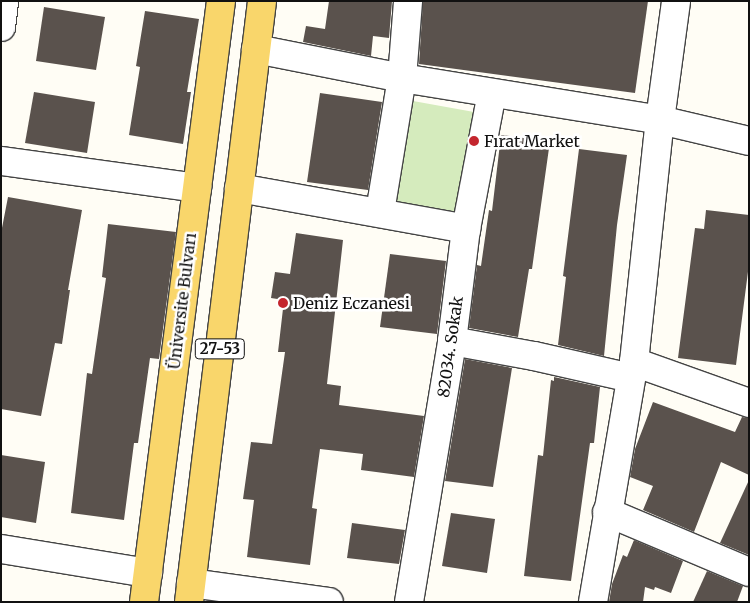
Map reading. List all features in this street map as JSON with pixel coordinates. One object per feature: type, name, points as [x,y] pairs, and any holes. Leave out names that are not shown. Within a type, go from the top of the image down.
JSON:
[{"type":"main road","name":"Üniversite Bulvarı","points":[[144,602],[221,1]]},
{"type":"main road","points":[[256,49],[262,1]]},
{"type":"main road","name":"27-53","points":[[190,592],[256,49]]},
{"type":"street","points":[[1,26],[4,1]]},
{"type":"street","points":[[380,212],[402,78],[408,1]]},
{"type":"street","points":[[593,602],[633,370],[660,120],[676,1]]},
{"type":"street","points":[[256,49],[492,94],[660,120],[749,141]]},
{"type":"street","name":"82034. Sokak","points":[[410,602],[452,341],[466,229],[492,94]]},
{"type":"street","points":[[1,161],[197,188]]},
{"type":"street","points":[[239,188],[466,229]]},
{"type":"street","points":[[452,341],[534,356],[633,370],[749,403]]},
{"type":"street","points":[[607,512],[749,572]]},
{"type":"street","points":[[1,549],[148,573]]},
{"type":"street","points":[[190,592],[329,602]]},
{"type":"green space","points":[[402,99],[474,112],[455,212],[383,199]]},
{"type":"building","points":[[329,1],[392,1],[389,38],[373,36],[371,56],[303,42],[306,26],[325,29]]},
{"type":"building","points":[[423,1],[648,1],[635,93],[419,64]]},
{"type":"building","points":[[44,7],[105,17],[96,70],[36,61]]},
{"type":"building","points":[[145,11],[199,19],[187,92],[191,92],[183,144],[129,135],[140,67],[136,66]]},
{"type":"building","points":[[34,92],[95,102],[87,153],[25,143]]},
{"type":"building","points":[[320,93],[382,102],[368,190],[307,182]]},
{"type":"building","points":[[501,135],[550,141],[532,269],[529,269],[518,337],[469,328],[477,265],[481,266],[489,210],[492,211]]},
{"type":"building","points":[[579,149],[627,155],[617,225],[604,356],[558,345],[566,277],[563,276]]},
{"type":"building","points":[[8,197],[82,210],[68,290],[70,290],[62,344],[55,343],[41,416],[1,409],[1,233]]},
{"type":"building","points":[[706,210],[749,215],[749,264],[736,365],[678,358],[695,228],[704,229]]},
{"type":"building","points":[[108,224],[176,232],[159,359],[150,358],[138,443],[134,443],[124,520],[71,513],[87,373],[92,374],[106,278],[102,277]]},
{"type":"building","points":[[296,233],[343,240],[327,384],[341,386],[339,405],[424,416],[414,477],[361,470],[363,454],[320,449],[312,508],[317,509],[310,565],[247,557],[254,500],[243,499],[251,442],[272,444],[285,352],[278,352],[284,300],[271,298],[275,272],[290,274]]},
{"type":"building","points":[[390,254],[446,261],[437,334],[380,327]]},
{"type":"building","points":[[465,359],[512,368],[493,487],[445,481]]},
{"type":"building","points":[[554,377],[600,387],[594,443],[590,443],[571,581],[524,576],[538,455],[543,456],[551,380],[554,381]]},
{"type":"building","points":[[653,402],[735,432],[742,417],[749,418],[749,475],[721,462],[694,532],[643,510],[653,486],[630,477],[635,449]]},
{"type":"building","points":[[1,455],[45,462],[36,523],[1,517]]},
{"type":"building","points":[[749,480],[749,555],[720,543]]},
{"type":"building","points":[[451,513],[495,519],[487,573],[442,566]]},
{"type":"building","points":[[352,523],[405,530],[399,564],[347,558]]},
{"type":"building","points":[[634,540],[683,561],[671,593],[655,587],[654,590],[645,587],[643,602],[609,602],[612,584],[623,555],[627,557]]},
{"type":"building","points":[[707,571],[743,586],[737,602],[693,602]]},
{"type":"place","name":"Fırat Market","points":[[474,141]]},
{"type":"place","name":"Deniz Eczanesi","points":[[283,303]]}]
